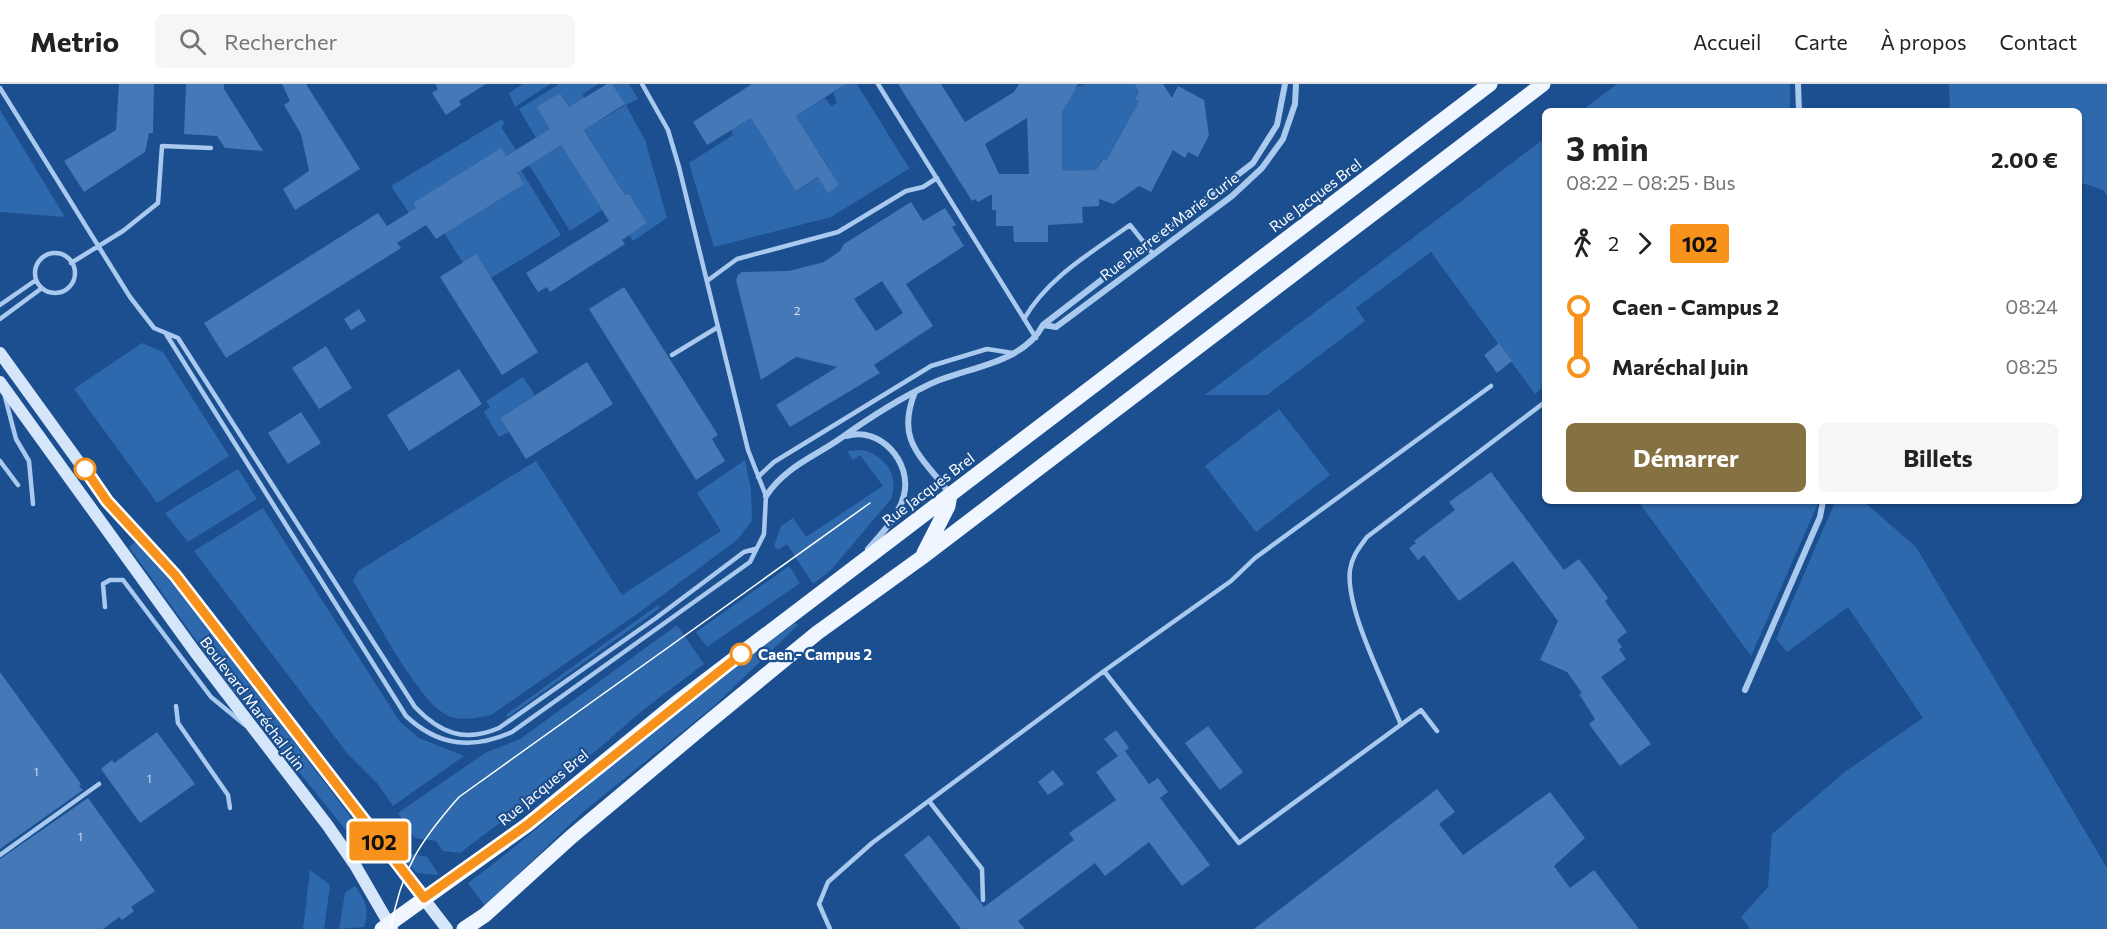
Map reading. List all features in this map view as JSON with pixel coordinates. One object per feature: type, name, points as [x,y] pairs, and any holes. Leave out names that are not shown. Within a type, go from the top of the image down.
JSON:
[{"type":"main road","name":"Rue Jacques Brel","points":[[387,927],[522,829],[675,704],[1490,84]]},
{"type":"main road","points":[[464,929],[485,915],[594,817],[817,633],[921,558],[1543,84]]},
{"type":"main road","name":"Boulevard Maréchal Juin","points":[[0,353],[107,501],[175,575],[447,929]]},
{"type":"main road","name":"Boulevard Maréchal Juin","points":[[0,382],[195,652],[355,865],[387,927]]},
{"type":"main road","points":[[921,558],[948,506],[950,495]]},
{"type":"street","name":"Rue Pierre et Marie Curie","points":[[1036,338],[1043,325],[1253,163],[1277,125],[1285,84]]},
{"type":"street","name":"Rue Pierre et Marie Curie","points":[[1043,325],[1056,327],[1232,196],[1262,168],[1283,139],[1295,104],[1296,84]]},
{"type":"street","points":[[1798,84],[1799,108]]},
{"type":"street","points":[[766,496],[786,472],[842,437],[863,420],[945,378],[1013,353],[1036,338]]},
{"type":"street","points":[[915,392],[906,422],[908,433],[918,454],[950,495]]},
{"type":"street","points":[[842,437],[863,433],[882,440],[896,456],[905,478],[904,494],[897,512],[885,531],[848,572]]},
{"type":"street","points":[[1745,690],[1820,517],[1822,504]]},
{"type":"lane","points":[[166,334],[406,716],[422,731],[467,744],[496,739],[512,732],[750,562],[764,534],[766,496],[748,450],[668,129],[642,84]]},
{"type":"lane","points":[[878,84],[1036,338]]},
{"type":"lane","points":[[0,88],[146,317],[154,328],[178,338],[415,707],[431,724],[449,733],[475,735],[499,728],[656,618],[744,552],[755,549]]},
{"type":"lane","points":[[71,262],[99,246],[158,203],[162,146],[211,148]]},
{"type":"lane","points":[[707,281],[712,280],[737,259],[838,232],[906,191],[923,187],[937,178]]},
{"type":"lane","points":[[1024,319],[1036,298],[1056,280],[1130,225],[1153,254]]},
{"type":"lane","points":[[62,255],[71,262],[74,275],[70,286],[53,293],[42,288],[36,280],[36,267],[43,257],[62,255]]},
{"type":"lane","points":[[0,305],[36,280]]},
{"type":"lane","points":[[0,319],[42,288]]},
{"type":"lane","points":[[672,355],[718,327]]},
{"type":"lane","points":[[758,477],[774,462],[931,366],[987,349],[1013,353]]},
{"type":"lane","points":[[0,382],[16,440],[29,461],[33,504]]},
{"type":"lane","points":[[830,929],[819,904],[828,882],[872,843],[1104,671],[1231,581],[1255,558],[1491,386]]},
{"type":"lane","points":[[1401,724],[1355,608],[1351,592],[1350,571],[1354,555],[1367,537],[1542,404]]},
{"type":"lane","points":[[0,461],[18,485]]},
{"type":"lane","points":[[105,607],[103,584],[110,580],[123,580],[211,697],[264,741]]},
{"type":"lane","points":[[1104,671],[1239,843],[1421,710],[1437,731]]},
{"type":"lane","points":[[176,706],[178,723],[228,795],[230,808]]},
{"type":"lane","points":[[0,855],[99,784]]},
{"type":"lane","points":[[929,801],[982,869],[983,900]]},
{"type":"shaded area","points":[[523,84],[550,84],[515,107],[509,93]]},
{"type":"shaded area","points":[[559,84],[598,84],[583,94],[584,98],[574,114],[560,93],[550,129],[536,138],[519,109]]},
{"type":"shaded area","points":[[612,84],[629,84],[638,99],[626,105],[645,140],[667,218],[633,241],[629,235],[647,223],[629,194],[625,195],[582,126],[599,121],[625,105]]},
{"type":"shaded area","points":[[846,84],[857,84],[909,168],[920,162],[831,217],[714,247],[689,163],[733,135],[731,130],[758,114],[757,128],[797,191],[830,170],[796,116],[825,98],[831,106],[837,103],[833,93]]},
{"type":"shaded area","points":[[1086,84],[1135,84],[1141,88],[1135,98],[1139,101],[1106,161],[1102,159],[1096,170],[1051,175],[1050,167],[1062,166],[1062,114],[1074,88]]},
{"type":"shaded area","points":[[1617,84],[1790,84],[1790,108],[1585,108]]},
{"type":"shaded area","points":[[1949,84],[2107,84],[2107,196],[2103,190],[2082,183],[2082,108],[1950,108]]},
{"type":"shaded area","points":[[0,110],[65,217],[0,212]]},
{"type":"shaded area","points":[[502,119],[505,124],[501,127],[516,150],[413,204],[416,208],[409,213],[391,186]]},
{"type":"shaded area","points":[[1542,140],[1542,388],[1535,394],[1431,252],[1356,308],[1365,321],[1267,395],[1205,395]]},
{"type":"shaded area","points":[[561,145],[602,210],[570,231],[529,165]]},
{"type":"shaded area","points":[[521,170],[561,235],[491,278],[463,263],[444,233]]},
{"type":"shaded area","points":[[142,343],[163,352],[229,456],[157,503],[74,389]]},
{"type":"shaded area","points":[[523,377],[535,395],[500,418],[509,432],[499,437],[484,412],[490,407],[486,401]]},
{"type":"shaded area","points":[[1279,409],[1330,475],[1256,532],[1205,466]]},
{"type":"shaded area","points":[[864,450],[878,457],[889,468],[894,482],[891,499],[832,569],[813,584],[787,544],[778,550],[774,546],[781,526],[793,518],[806,537],[883,486],[860,455],[853,460],[847,451]]},
{"type":"shaded area","points":[[745,460],[751,490],[752,521],[737,540],[637,614],[491,715],[466,719],[453,718],[431,702],[407,671],[353,581],[358,571],[536,461],[622,595],[721,531],[697,493]]},
{"type":"shaded area","points":[[238,469],[257,499],[188,542],[165,513]]},
{"type":"shaded area","points":[[1640,504],[1818,504],[1751,656]]},
{"type":"shaded area","points":[[1834,504],[1866,504],[1916,547],[2107,868],[2107,929],[1750,929],[1741,917],[1768,887],[1772,834],[1846,771],[1923,718],[1848,607],[1787,652],[1776,639]]},
{"type":"shaded area","points":[[263,508],[400,722],[419,738],[464,756],[393,806],[377,783],[347,753],[194,551]]},
{"type":"shaded area","points":[[135,542],[177,588],[375,849],[365,858],[349,834],[227,683],[129,547]]},
{"type":"shaded area","points":[[789,566],[800,583],[707,647],[696,632]]},
{"type":"shaded area","points":[[658,605],[660,608],[508,717],[506,715]]},
{"type":"shaded area","points":[[795,623],[798,625],[714,706],[583,812],[485,906],[468,883],[692,702]]},
{"type":"shaded area","points":[[677,625],[704,664],[643,710],[598,749],[460,853],[443,851],[436,841],[415,838],[398,813],[485,753],[520,739]]},
{"type":"shaded area","points":[[402,852],[427,857],[439,875],[417,873],[398,854]]},
{"type":"shaded area","points":[[310,870],[330,885],[324,929],[303,929]]},
{"type":"shaded area","points":[[355,886],[366,905],[367,915],[364,927],[339,929],[345,893]]},
{"type":"building","points":[[119,84],[154,84],[153,133],[149,133],[145,152],[84,192],[64,161],[116,130]]},
{"type":"building","points":[[186,84],[224,84],[224,89],[263,151],[225,148],[217,136],[184,134]]},
{"type":"building","points":[[282,84],[306,84],[360,169],[295,210],[283,189],[309,171],[301,134],[284,105],[290,101]]},
{"type":"building","points":[[435,84],[486,84],[459,101],[461,105],[446,115],[432,93],[438,89]]},
{"type":"building","points":[[607,84],[612,84],[625,104],[584,130],[625,195],[629,194],[647,223],[622,240],[625,244],[550,292],[547,287],[538,292],[526,273],[609,221],[561,145],[517,173],[524,184],[436,239],[426,225],[397,243],[401,248],[226,358],[204,323],[378,213],[387,226],[416,208],[413,203],[501,148],[506,156],[550,129],[537,107],[560,93],[569,107]]},
{"type":"building","points":[[752,84],[846,84],[796,116],[839,185],[828,193],[818,177],[796,191],[751,118],[707,145],[693,122]]},
{"type":"building","points":[[898,84],[941,84],[965,122],[1014,92],[1019,84],[1078,84],[1062,113],[1062,171],[1096,170],[1103,159],[1106,161],[1139,101],[1135,99],[1139,91],[1135,84],[1163,84],[1172,98],[1178,86],[1204,100],[1209,135],[1198,157],[1188,152],[1185,158],[1173,150],[1151,192],[1139,186],[1113,204],[1099,199],[1099,206],[1082,207],[1083,223],[1048,225],[1048,242],[1014,242],[1013,226],[996,226],[996,210],[992,210],[992,194],[978,202],[975,199],[972,201]],"holes":[[[1027,118],[1029,174],[999,174],[985,144]]]},
{"type":"building","points":[[911,202],[923,221],[945,208],[956,225],[952,227],[964,246],[906,284],[933,326],[874,365],[880,373],[790,427],[776,405],[837,367],[796,357],[761,380],[736,280],[742,272],[789,271],[824,262],[840,251],[844,244]],"holes":[[[882,281],[903,313],[876,331],[854,299]]]},
{"type":"building","points":[[476,254],[538,352],[502,375],[440,277]]},
{"type":"building","points":[[624,287],[718,435],[712,439],[725,461],[696,480],[589,309]]},
{"type":"building","points":[[359,309],[366,321],[351,330],[344,319]]},
{"type":"building","points":[[1499,343],[1512,361],[1497,373],[1484,355]]},
{"type":"building","points":[[326,346],[352,388],[319,409],[292,368]]},
{"type":"building","points":[[587,362],[613,404],[526,459],[500,418]]},
{"type":"building","points":[[459,369],[482,404],[409,451],[387,415]]},
{"type":"building","points":[[301,412],[321,443],[288,464],[268,433]]},
{"type":"building","points":[[1491,472],[1564,570],[1579,559],[1608,598],[1605,601],[1627,632],[1617,640],[1622,647],[1619,649],[1626,659],[1601,677],[1651,744],[1620,766],[1589,724],[1595,719],[1579,694],[1582,693],[1567,672],[1540,660],[1558,621],[1513,561],[1459,601],[1424,555],[1418,560],[1409,548],[1416,543],[1414,541],[1455,510],[1449,502]]},
{"type":"building","points":[[0,672],[81,784],[79,786],[83,790],[0,849]]},
{"type":"building","points":[[1208,726],[1243,772],[1220,790],[1185,743]]},
{"type":"building","points":[[1116,730],[1129,748],[1125,751],[1149,784],[1158,778],[1168,792],[1160,798],[1210,865],[1182,886],[1149,842],[1105,876],[1095,863],[1018,921],[1025,929],[961,929],[904,855],[929,835],[984,907],[1074,840],[1069,833],[1116,800],[1096,772],[1118,756],[1104,739]]},
{"type":"building","points":[[157,732],[195,784],[140,823],[101,769],[112,760],[114,763]]},
{"type":"building","points":[[1053,770],[1064,784],[1048,795],[1038,782]]},
{"type":"building","points":[[1437,789],[1455,812],[1439,824],[1463,855],[1550,792],[1585,838],[1554,866],[1570,888],[1594,870],[1639,929],[1254,929]]},
{"type":"building","points":[[88,798],[155,891],[131,907],[134,911],[122,920],[119,917],[103,929],[0,929],[0,859]]},
{"type":"tram line","points":[[391,929],[400,890],[414,857],[423,842],[459,797],[870,503]]},
{"type":"bus line","name":"102","points":[[85,469],[107,501],[175,575],[424,898],[527,825],[618,749],[741,654]]},
{"type":"place","name":"Caen - Campus 2","points":[[741,654]]}]
